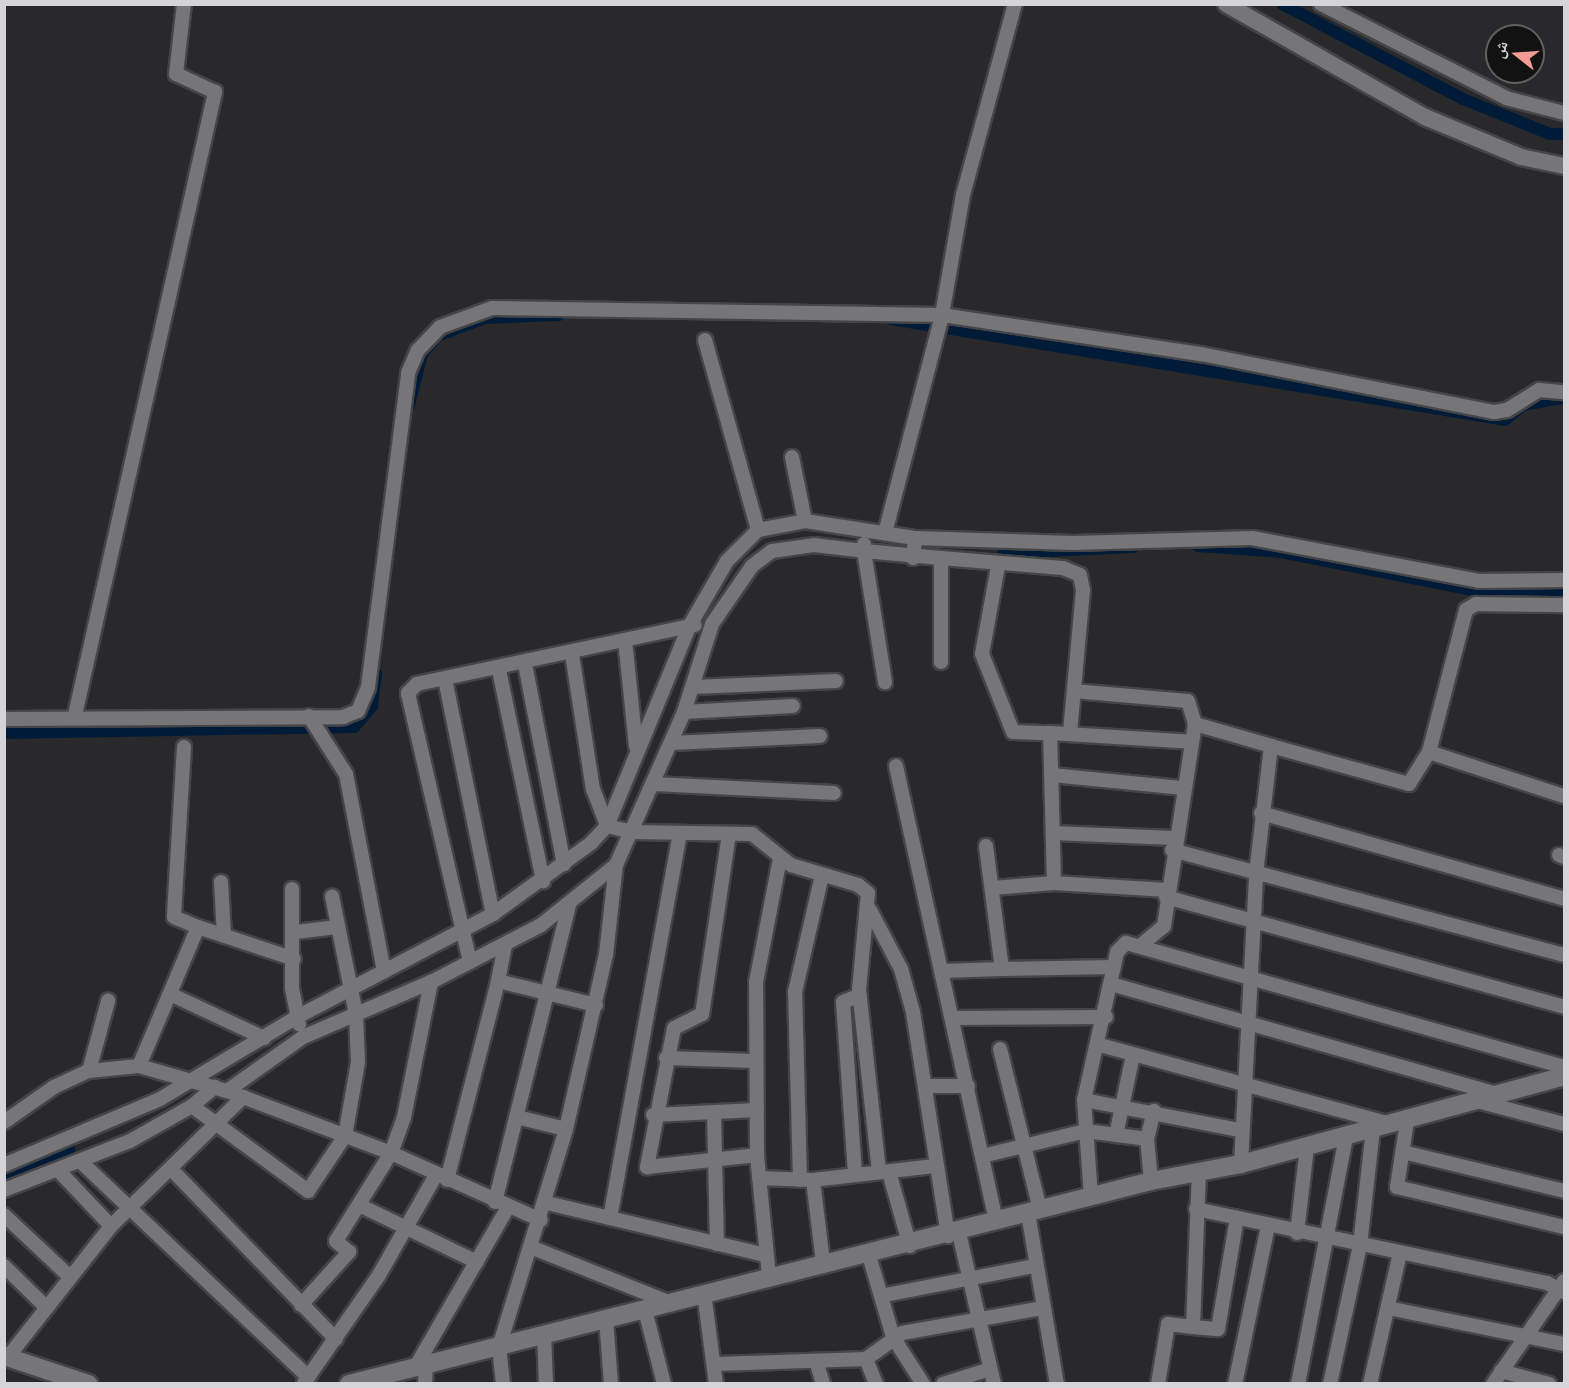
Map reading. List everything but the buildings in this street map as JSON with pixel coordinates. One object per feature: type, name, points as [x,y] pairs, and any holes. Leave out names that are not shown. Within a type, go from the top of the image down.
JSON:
[{"type":"main road","points":[[349,1383],[388,1378],[421,1365],[645,1310],[769,1276],[868,1252],[910,1246],[996,1221],[1151,1182],[1241,1164],[1562,1077]]},
{"type":"main road","points":[[6,1356],[57,1378],[88,1383]]},
{"type":"street","points":[[75,715],[215,92],[176,74],[184,4]]},
{"type":"street","points":[[885,533],[940,321],[963,195],[1015,4]]},
{"type":"street","points":[[1226,4],[1425,117],[1521,157],[1564,166]]},
{"type":"street","points":[[1321,4],[1506,98],[1564,113]]},
{"type":"street","points":[[4,719],[75,715],[351,715],[366,697],[403,392],[418,350],[441,327],[492,308],[940,321],[1202,354],[1494,412],[1507,411],[1539,390],[1564,392]]},
{"type":"street","points":[[705,340],[758,530]]},
{"type":"street","points":[[792,457],[806,521]]},
{"type":"street","points":[[4,1165],[138,1110],[189,1078],[264,1038],[297,1017],[493,914],[543,881],[564,864],[607,826],[636,747],[690,625],[727,561],[758,530],[806,521],[915,538],[1073,543],[1252,538],[1479,581],[1564,580]]},
{"type":"street","points":[[864,530],[864,551],[885,682]]},
{"type":"street","points":[[913,558],[915,538]]},
{"type":"street","points":[[503,1383],[499,1347],[547,1203],[566,1129],[596,1005],[616,866],[672,743],[693,687],[712,624],[752,566],[772,551],[814,545],[998,566],[1063,568],[1080,575],[1083,590],[1070,733]]},
{"type":"street","points":[[941,558],[941,662]]},
{"type":"street","points":[[998,566],[982,654],[1013,732],[1070,733],[1192,742]]},
{"type":"street","points":[[1195,724],[1404,785],[1413,780],[1429,752],[1466,610],[1476,604],[1564,605]]},
{"type":"street","points":[[470,962],[461,932],[408,693],[417,684],[499,670],[690,625],[712,624]]},
{"type":"street","points":[[625,640],[636,747]]},
{"type":"street","points":[[572,654],[593,789],[607,826]]},
{"type":"street","points":[[525,664],[564,864]]},
{"type":"street","points":[[499,670],[543,881]]},
{"type":"street","points":[[445,680],[493,914]]},
{"type":"street","points":[[693,687],[836,681]]},
{"type":"street","points":[[1074,691],[1188,701],[1195,724],[1173,844],[1163,928],[1140,946]]},
{"type":"street","points":[[684,712],[793,706]]},
{"type":"street","points":[[309,716],[348,780],[384,971]]},
{"type":"street","points":[[1050,733],[1054,883]]},
{"type":"street","points":[[672,743],[820,736]]},
{"type":"street","points":[[1241,1164],[1240,1130],[1252,979],[1252,921],[1261,813],[1270,746]]},
{"type":"street","points":[[184,747],[174,917],[294,959]]},
{"type":"street","points":[[1429,752],[1564,796]]},
{"type":"street","points":[[896,766],[996,1221]]},
{"type":"street","points":[[1052,776],[1184,788]]},
{"type":"street","points":[[654,784],[834,793]]},
{"type":"street","points":[[1261,813],[1564,899]]},
{"type":"street","points":[[607,826],[632,832],[758,836],[780,858],[864,888],[870,910],[908,992],[926,1086],[934,1166],[953,1234],[971,1277],[994,1383]]},
{"type":"street","points":[[1053,833],[1173,844],[1256,874],[1564,955]]},
{"type":"street","points":[[610,1218],[680,834]]},
{"type":"street","points":[[729,834],[702,1014],[675,1025],[653,1115],[647,1167],[757,1155]]},
{"type":"street","points":[[986,846],[1002,969]]},
{"type":"street","points":[[769,1276],[757,1155],[758,966],[780,858]]},
{"type":"street","points":[[4,1190],[85,1160],[192,1106],[303,1037],[431,982],[505,946],[569,906],[616,866]]},
{"type":"street","points":[[822,874],[795,992],[806,1180],[824,1263]]},
{"type":"street","points":[[220,882],[224,936]]},
{"type":"street","points":[[993,888],[1054,883],[1167,894],[1252,921],[1564,1007]]},
{"type":"street","points":[[292,889],[296,932],[294,959],[297,1017],[303,1037]]},
{"type":"street","points":[[192,1106],[308,1191],[345,1136],[356,1082],[356,1014],[332,896]]},
{"type":"street","points":[[425,1383],[421,1365],[477,1262],[501,1204],[517,1117],[551,995],[569,906]]},
{"type":"street","points":[[870,910],[860,995],[884,1172],[910,1246]]},
{"type":"street","points":[[139,1066],[198,927]]},
{"type":"street","points":[[296,932],[337,927]]},
{"type":"street","points":[[1091,1197],[1084,1100],[1100,1045],[1112,984],[1113,967],[1121,945],[1140,946],[1252,979],[1562,1077]]},
{"type":"street","points":[[79,1136],[85,1160],[130,1208],[305,1380],[336,1339],[442,1177],[498,981],[505,946]]},
{"type":"street","points":[[941,971],[1113,967]]},
{"type":"street","points":[[498,981],[596,1005]]},
{"type":"street","points":[[301,1305],[349,1252],[336,1241],[391,1154],[404,1118],[431,982]]},
{"type":"street","points":[[1112,984],[1500,1095]]},
{"type":"street","points":[[170,994],[264,1038]]},
{"type":"street","points":[[855,1173],[843,1002],[860,995]]},
{"type":"street","points":[[89,1071],[108,1002]]},
{"type":"street","points":[[952,1018],[1106,1017]]},
{"type":"street","points":[[1100,1045],[1390,1125],[1403,1152],[1399,1189],[1564,1227]]},
{"type":"street","points":[[1000,1049],[1027,1146],[1034,1211],[1034,1266],[1057,1383]]},
{"type":"street","points":[[1116,1135],[1119,1106],[1133,1055]]},
{"type":"street","points":[[666,1058],[756,1060]]},
{"type":"street","points":[[4,1122],[54,1086],[89,1071],[139,1066],[189,1078],[345,1136],[541,1220]]},
{"type":"street","points":[[926,1086],[968,1086]]},
{"type":"street","points":[[6,1356],[48,1308],[69,1276],[111,1226],[173,1171],[219,1126],[243,1097]]},
{"type":"street","points":[[1084,1100],[1154,1111],[1240,1130]]},
{"type":"street","points":[[1475,1101],[1564,1124]]},
{"type":"street","points":[[653,1115],[758,1110]]},
{"type":"street","points":[[1151,1182],[1147,1139],[1154,1111]]},
{"type":"street","points":[[714,1112],[717,1244]]},
{"type":"street","points":[[517,1117],[566,1129]]},
{"type":"street","points":[[1330,1383],[1359,1245],[1390,1125]]},
{"type":"street","points":[[982,1156],[1085,1131],[1147,1139]]},
{"type":"street","points":[[1298,1383],[1329,1238],[1346,1136]]},
{"type":"street","points":[[1297,1233],[1307,1147]]},
{"type":"street","points":[[1403,1152],[1564,1191]]},
{"type":"street","points":[[759,1178],[806,1180],[934,1166]]},
{"type":"street","points":[[58,1170],[111,1226]]},
{"type":"street","points":[[173,1171],[336,1339]]},
{"type":"street","points":[[1193,1327],[1199,1173]]},
{"type":"street","points":[[547,1203],[766,1255]]},
{"type":"street","points":[[358,1205],[405,1231],[477,1262]]},
{"type":"street","points":[[1196,1209],[1297,1233],[1562,1287],[1524,1336],[1493,1383]]},
{"type":"street","points":[[4,1215],[69,1276]]},
{"type":"street","points":[[1158,1383],[1168,1324],[1218,1329],[1237,1218]]},
{"type":"street","points":[[1235,1383],[1268,1226]]},
{"type":"street","points":[[533,1248],[668,1302]]},
{"type":"street","points":[[868,1252],[885,1295],[893,1337],[922,1383]]},
{"type":"street","points":[[1370,1383],[1400,1253]]},
{"type":"street","points":[[4,1266],[48,1308]]},
{"type":"street","points":[[885,1295],[1034,1266]]},
{"type":"street","points":[[704,1293],[717,1364],[716,1383]]},
{"type":"street","points":[[717,1364],[817,1364],[866,1359],[893,1337],[1042,1308]]},
{"type":"street","points":[[1388,1308],[1564,1344]]},
{"type":"street","points":[[645,1310],[664,1383]]},
{"type":"street","points":[[606,1319],[611,1383]]},
{"type":"street","points":[[544,1334],[546,1383]]},
{"type":"street","points":[[866,1359],[876,1383]]},
{"type":"street","points":[[817,1364],[823,1383]]},
{"type":"street","points":[[943,1383],[990,1369]]},
{"type":"street","points":[[1501,1371],[1549,1383]]},
{"type":"waterway","points":[[1282,4],[1463,99],[1550,134],[1564,134]]},
{"type":"waterway","points":[[409,405],[422,354],[437,336],[485,318],[559,315]]},
{"type":"waterway","points":[[891,319],[1505,420],[1523,405],[1563,398]]},
{"type":"waterway","points":[[1198,546],[1281,552],[1483,592],[1564,593]]},
{"type":"waterway","points":[[1003,553],[1133,547]]},
{"type":"waterway","points":[[4,733],[354,727],[372,706],[376,673]]},
{"type":"waterway","points":[[4,1175],[69,1150]]}]
